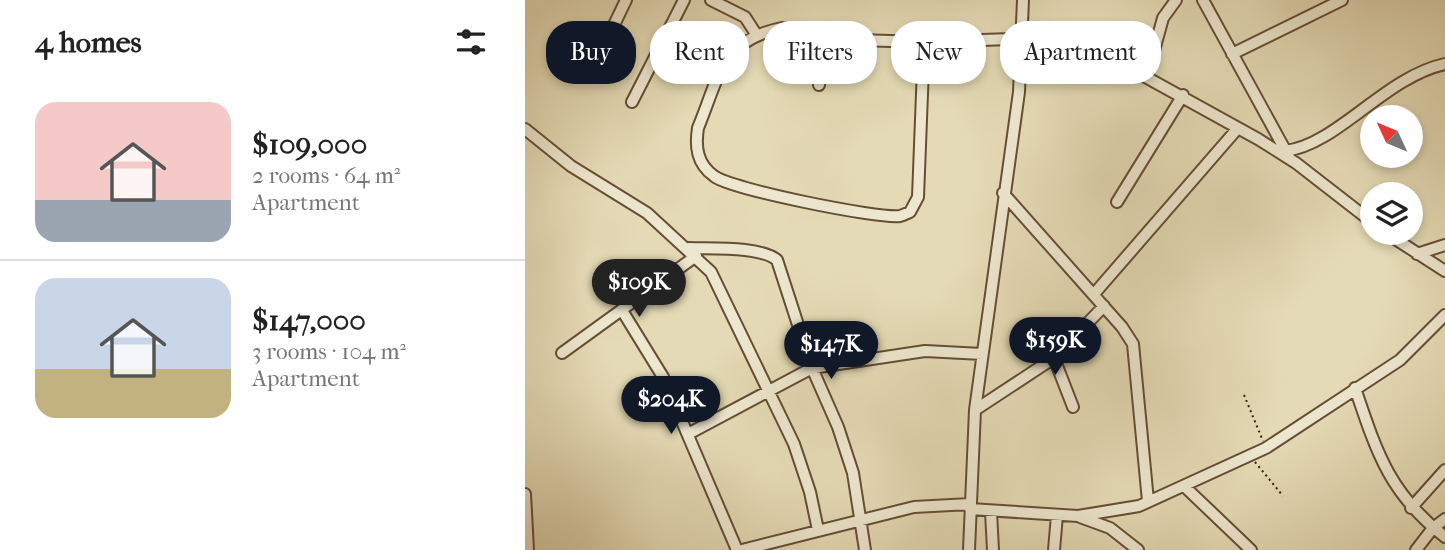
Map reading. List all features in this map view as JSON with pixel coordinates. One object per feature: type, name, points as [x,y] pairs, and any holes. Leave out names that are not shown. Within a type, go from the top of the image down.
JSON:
[{"type":"street","points":[[616,21],[626,0]]},
{"type":"street","points":[[632,102],[684,0]]},
{"type":"street","points":[[711,0],[745,17],[757,34]]},
{"type":"street","points":[[1023,0],[1023,21]]},
{"type":"street","points":[[1161,28],[1175,0]]},
{"type":"street","points":[[1203,0],[1288,155]]},
{"type":"street","points":[[1232,54],[1342,0]]},
{"type":"street","points":[[763,33],[731,52],[698,128],[697,152],[708,171],[726,183],[873,214],[900,216],[910,212],[918,197],[922,84]]},
{"type":"street","points":[[1288,155],[1315,141],[1404,80],[1445,64]]},
{"type":"street","points":[[1161,83],[1288,155],[1360,212]]},
{"type":"street","points":[[969,550],[975,410],[1020,84]]},
{"type":"street","points":[[1117,202],[1183,95]]},
{"type":"street","points":[[1094,295],[1242,129],[1255,125],[1261,109]]},
{"type":"street","points":[[525,129],[571,166],[647,213],[692,252],[718,284],[803,467],[818,530]]},
{"type":"street","points":[[1003,193],[1129,336],[1136,354],[1148,501]]},
{"type":"street","points":[[1404,245],[1445,271]]},
{"type":"street","points":[[1417,254],[1436,251],[1445,245]]},
{"type":"street","points":[[562,354],[623,312],[692,252],[725,249],[774,257],[785,278],[812,368],[846,452],[865,550]]},
{"type":"street","points":[[975,410],[1054,358],[1104,306]]},
{"type":"street","points":[[623,312],[663,377],[739,550],[914,507],[970,506],[991,512],[1078,516],[1127,510],[1266,448],[1400,360],[1445,315]]},
{"type":"street","points":[[688,434],[812,368],[925,351],[982,354]]},
{"type":"street","points":[[1054,358],[1073,407]]},
{"type":"street","points":[[1355,388],[1384,465],[1411,508],[1445,537]]},
{"type":"street","points":[[1411,508],[1445,470]]},
{"type":"street","points":[[1184,486],[1251,550]]},
{"type":"street","points":[[525,494],[528,550]]},
{"type":"street","points":[[991,512],[993,550]]},
{"type":"street","points":[[1054,550],[1057,515]]},
{"type":"street","points":[[1078,516],[1110,528],[1138,550]]},
{"type":"street","points":[[1416,550],[1433,528],[1445,519]]},
{"type":"path","points":[[1244,395],[1266,448]]},
{"type":"path","points":[[1250,456],[1283,496]]}]
